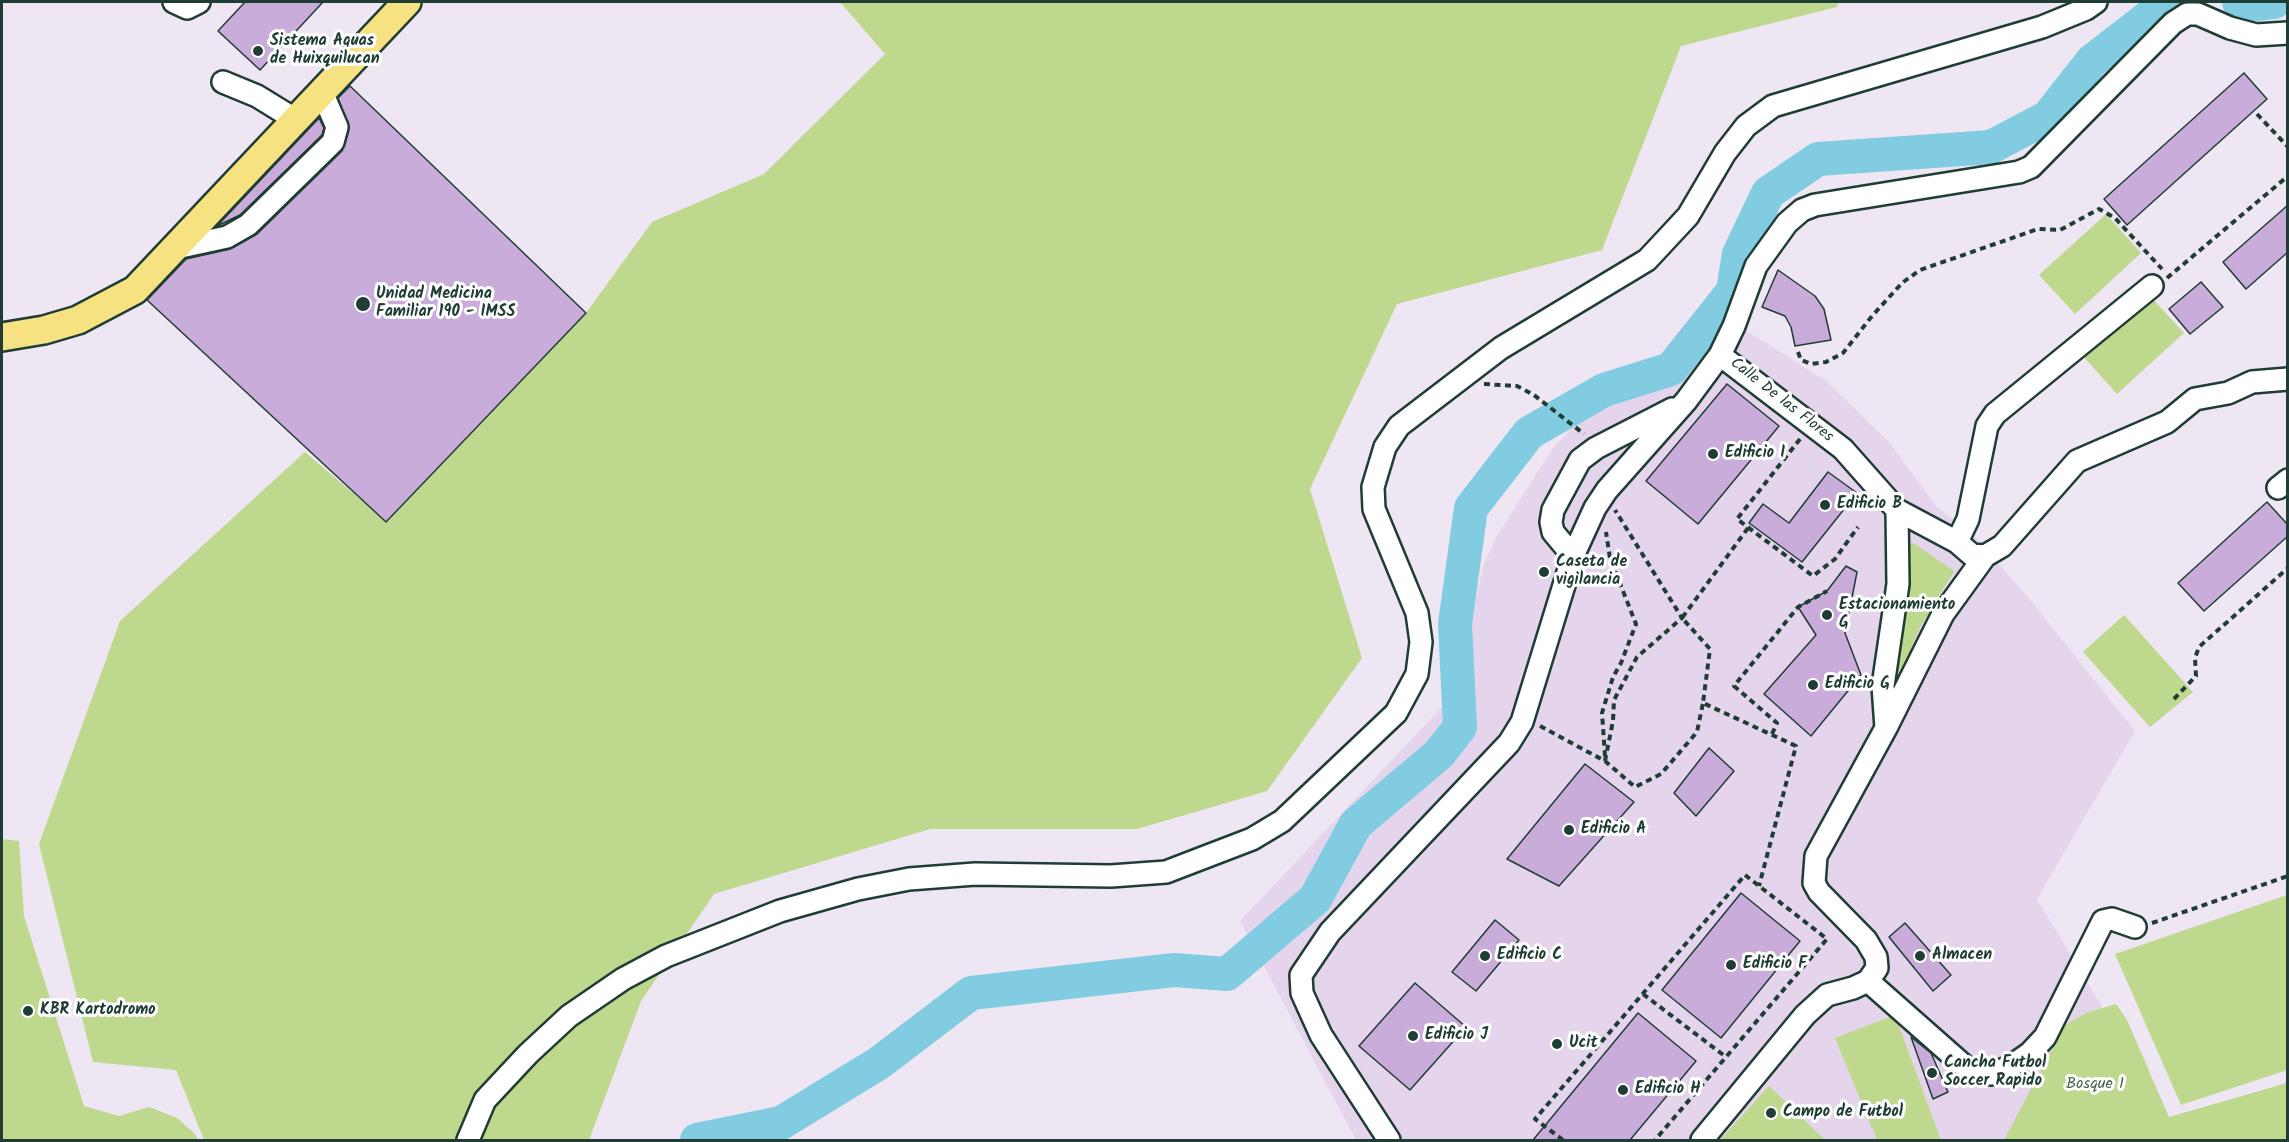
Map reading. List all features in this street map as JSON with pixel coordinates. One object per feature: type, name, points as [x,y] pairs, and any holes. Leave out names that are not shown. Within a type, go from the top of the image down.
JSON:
[{"type":"main road","points":[[2,337],[52,328],[78,320],[105,308],[135,290],[407,2]]},
{"type":"street","points":[[174,2],[187,8],[199,2]]},
{"type":"street","points":[[468,1140],[485,1100],[528,1054],[569,1016],[622,979],[666,956],[749,923],[819,900],[909,879],[975,874],[1111,876],[1166,872],[1252,839],[1281,821],[1396,712],[1417,674],[1421,642],[1417,613],[1374,509],[1373,487],[1385,447],[1400,426],[1501,348],[1647,260],[1688,216],[1725,153],[1746,126],[1773,106],[2042,27],[2086,9],[2096,2]]},
{"type":"street","name":"Calle De las Flores","points":[[1985,556],[1972,555],[1957,542],[1897,510],[1844,449],[1720,355],[1734,326],[1756,266],[1787,223],[1802,210],[1815,205],[2010,174],[2031,167],[2173,23],[2187,14],[2198,14],[2230,28],[2256,35],[2288,33]]},
{"type":"street","points":[[223,82],[256,96],[296,120]]},
{"type":"street","points":[[176,248],[227,237],[248,225],[333,142],[337,127],[322,92]]},
{"type":"street","points":[[1957,542],[1968,519],[1987,426],[1995,414],[2160,281]]},
{"type":"street","points":[[1389,1140],[1321,1035],[1302,993],[1301,975],[1330,932],[1500,755],[1522,722],[1573,556],[1595,508],[1615,500],[1720,355]]},
{"type":"street","points":[[1702,1140],[1804,1015],[1827,995],[1868,981],[1877,968],[1876,957],[1866,940],[1819,892],[1814,883],[1816,856],[1886,728],[1943,614],[1959,588],[1985,556],[2002,546],[2077,461],[2166,422],[2195,399],[2228,393],[2252,382],[2288,379]]},
{"type":"street","points":[[1573,556],[1553,532],[1551,522],[1553,510],[1580,460],[1596,448],[1686,401]]},
{"type":"street","points":[[1886,728],[1883,686],[1898,584],[1897,510]]},
{"type":"street","points":[[1868,981],[1970,1071],[1991,1074],[2010,1067],[2030,1053],[2045,1037],[2103,921],[2112,920],[2135,927]]},
{"type":"path","points":[[2257,114],[2288,147]]},
{"type":"path","points":[[1798,352],[1801,360],[1810,364],[1826,362],[1844,353],[1887,299],[1902,283],[1920,270],[2038,230],[2060,230],[2100,209],[2115,218],[2160,281],[2288,176]]},
{"type":"path","points":[[1457,384],[1506,384],[1534,395],[1577,426]]},
{"type":"path","points":[[1803,434],[1737,519],[1813,576],[1834,559],[1858,527]]},
{"type":"path","points":[[1522,722],[1541,726],[1605,761],[1635,787],[1661,774],[1697,732],[1710,649],[1682,618],[1615,500]]},
{"type":"path","points":[[1605,761],[1602,713],[1613,677],[1622,663],[1636,624],[1610,558],[1607,526]]},
{"type":"path","points":[[1605,761],[1613,721],[1614,700],[1637,657],[1682,618],[1748,528]]},
{"type":"path","points":[[2174,699],[2196,676],[2195,658],[2199,647],[2288,568]]},
{"type":"path","points":[[1772,734],[1777,723],[1734,686],[1798,607],[1827,591]]},
{"type":"path","points":[[1703,703],[1796,746],[1760,886]]},
{"type":"path","points":[[1563,1140],[1536,1119],[1745,875],[1827,939],[1655,1140]]},
{"type":"path","points":[[2135,927],[2168,919],[2288,876]]},
{"type":"path","points":[[1643,994],[1726,1057]]},
{"type":"shaded area","points":[[1717,312],[1825,380],[1890,443],[1936,506],[1973,535],[2028,597],[2135,731],[2037,899],[2169,1117],[2256,1094],[2287,1082],[2287,1140],[1356,1140],[1240,921],[1473,674],[1471,624],[1483,566],[1498,534],[1553,448],[1601,398],[1671,369]]},
{"type":"green space","points":[[840,2],[1839,2],[1837,7],[1681,46],[1602,250],[1397,304],[1310,489],[1362,658],[1267,791],[1137,829],[930,829],[714,894],[641,1001],[589,1140],[204,1140],[176,1070],[93,1062],[39,844],[120,621],[305,452],[387,522],[586,313],[652,222],[764,174],[885,54]]},
{"type":"green space","points":[[2106,214],[2141,253],[2075,314],[2039,275]]},
{"type":"green space","points":[[2149,295],[2184,333],[2117,394],[2082,355]]},
{"type":"green space","points":[[1908,543],[1915,544],[1954,571],[1919,629],[1889,704],[1889,687],[1905,626]]},
{"type":"green space","points":[[2124,615],[2193,692],[2150,727],[2083,652]]},
{"type":"green space","name":"KBR Kartodromo","points":[[2,839],[19,841],[24,916],[84,1106],[119,1116],[149,1107],[177,1118],[195,1134],[198,1140],[2,1140]]},
{"type":"green space","points":[[2287,895],[2287,1070],[2181,1105],[2115,954]]},
{"type":"green space","name":"Bosque 1","points":[[2116,1004],[2127,1020],[2169,1117],[2287,1083],[2287,1140],[2004,1140],[2065,1025],[2086,1013]]},
{"type":"green space","points":[[1895,1015],[1941,1140],[1877,1140],[1835,1038]]},
{"type":"green space","name":"Campo de Futbol","points":[[1769,1086],[1825,1140],[1720,1140]]},
{"type":"building","name":"Sistema Aguas de Huixquilucan","points":[[245,2],[323,2],[260,70],[218,31]]},
{"type":"building","points":[[2244,73],[2267,99],[2127,225],[2104,199]]},
{"type":"building","name":"Unidad Medicina Familiar 190 - IMSS","points":[[350,86],[586,313],[386,522],[147,300],[186,259],[230,249],[257,234],[342,151],[349,130],[338,98]]},
{"type":"building","points":[[319,118],[324,128],[322,135],[240,215],[217,226]]},
{"type":"building","points":[[2288,205],[2288,252],[2246,289],[2223,262]]},
{"type":"building","points":[[1778,270],[1815,296],[1824,309],[1831,340],[1795,346],[1791,327],[1785,316],[1762,307]]},
{"type":"building","points":[[2201,282],[2223,307],[2190,334],[2169,309]]},
{"type":"building","name":"Edificio I","points":[[1727,384],[1779,426],[1698,524],[1646,481]]},
{"type":"building","points":[[1828,472],[1857,493],[1802,562],[1749,523],[1763,504],[1789,523]]},
{"type":"building","points":[[2267,502],[2288,525],[2288,536],[2204,611],[2178,583]]},
{"type":"building","name":"Edificio G","points":[[1846,566],[1857,572],[1845,633],[1861,675],[1811,736],[1764,694],[1816,635],[1798,607],[1827,591]]},
{"type":"building","points":[[1709,748],[1734,771],[1696,816],[1674,793]]},
{"type":"building","name":"Edificio A","points":[[1585,764],[1634,802],[1559,886],[1507,859]]},
{"type":"building","name":"Edificio F","points":[[1741,893],[1800,941],[1721,1038],[1662,990]]},
{"type":"building","name":"Edificio C","points":[[1495,920],[1519,940],[1476,991],[1452,972]]},
{"type":"building","name":"Almacen","points":[[1905,923],[1951,975],[1933,991],[1889,937]]},
{"type":"building","name":"Edificio J","points":[[1415,983],[1466,1027],[1410,1090],[1359,1046]]},
{"type":"building","name":"Edificio H","points":[[1638,1013],[1696,1061],[1630,1140],[1533,1140]]},
{"type":"building","name":"Cancha Futbol Soccer Rapido","points":[[1911,1037],[1931,1053],[1948,1092],[1933,1099]]},
{"type":"waterway","points":[[697,1140],[781,1123],[879,1063],[971,993],[1174,970],[1227,974],[1315,899],[1356,824],[1439,754],[1460,727],[1455,624],[1471,508],[1529,433],[1604,390],[1671,369],[1733,291],[1739,254],[1768,193],[1818,159],[1991,147],[2048,117],[2092,61],[2154,13],[2175,2]]},
{"type":"waterway","points":[[2239,2],[2247,5],[2274,2]]},
{"type":"place","name":"Sistema Aguas de Huixquilucan","points":[[258,51]]},
{"type":"place","name":"Unidad Medicina Familiar 190 - IMSS","points":[[363,304]]},
{"type":"place","name":"Edificio I","points":[[1713,454]]},
{"type":"place","name":"Edificio B","points":[[1825,505]]},
{"type":"place","name":"Caseta de vigilancia","points":[[1544,572]]},
{"type":"place","name":"Estacionamiento G","points":[[1827,615]]},
{"type":"place","name":"Edificio G","points":[[1813,685]]},
{"type":"place","name":"Edificio A","points":[[1569,830]]},
{"type":"place","name":"Edificio C","points":[[1485,956]]},
{"type":"place","name":"Almacen","points":[[1920,956]]},
{"type":"place","name":"Edificio F","points":[[1731,965]]},
{"type":"place","name":"KBR Kartodromo","points":[[28,1011]]},
{"type":"place","name":"Edificio J","points":[[1413,1036]]},
{"type":"place","name":"Ucit","points":[[1557,1044]]},
{"type":"place","name":"Cancha Futbol Soccer Rapido","points":[[1932,1073]]},
{"type":"place","name":"Edificio H","points":[[1623,1090]]},
{"type":"place","name":"Campo de Futbol","points":[[1771,1113]]}]
